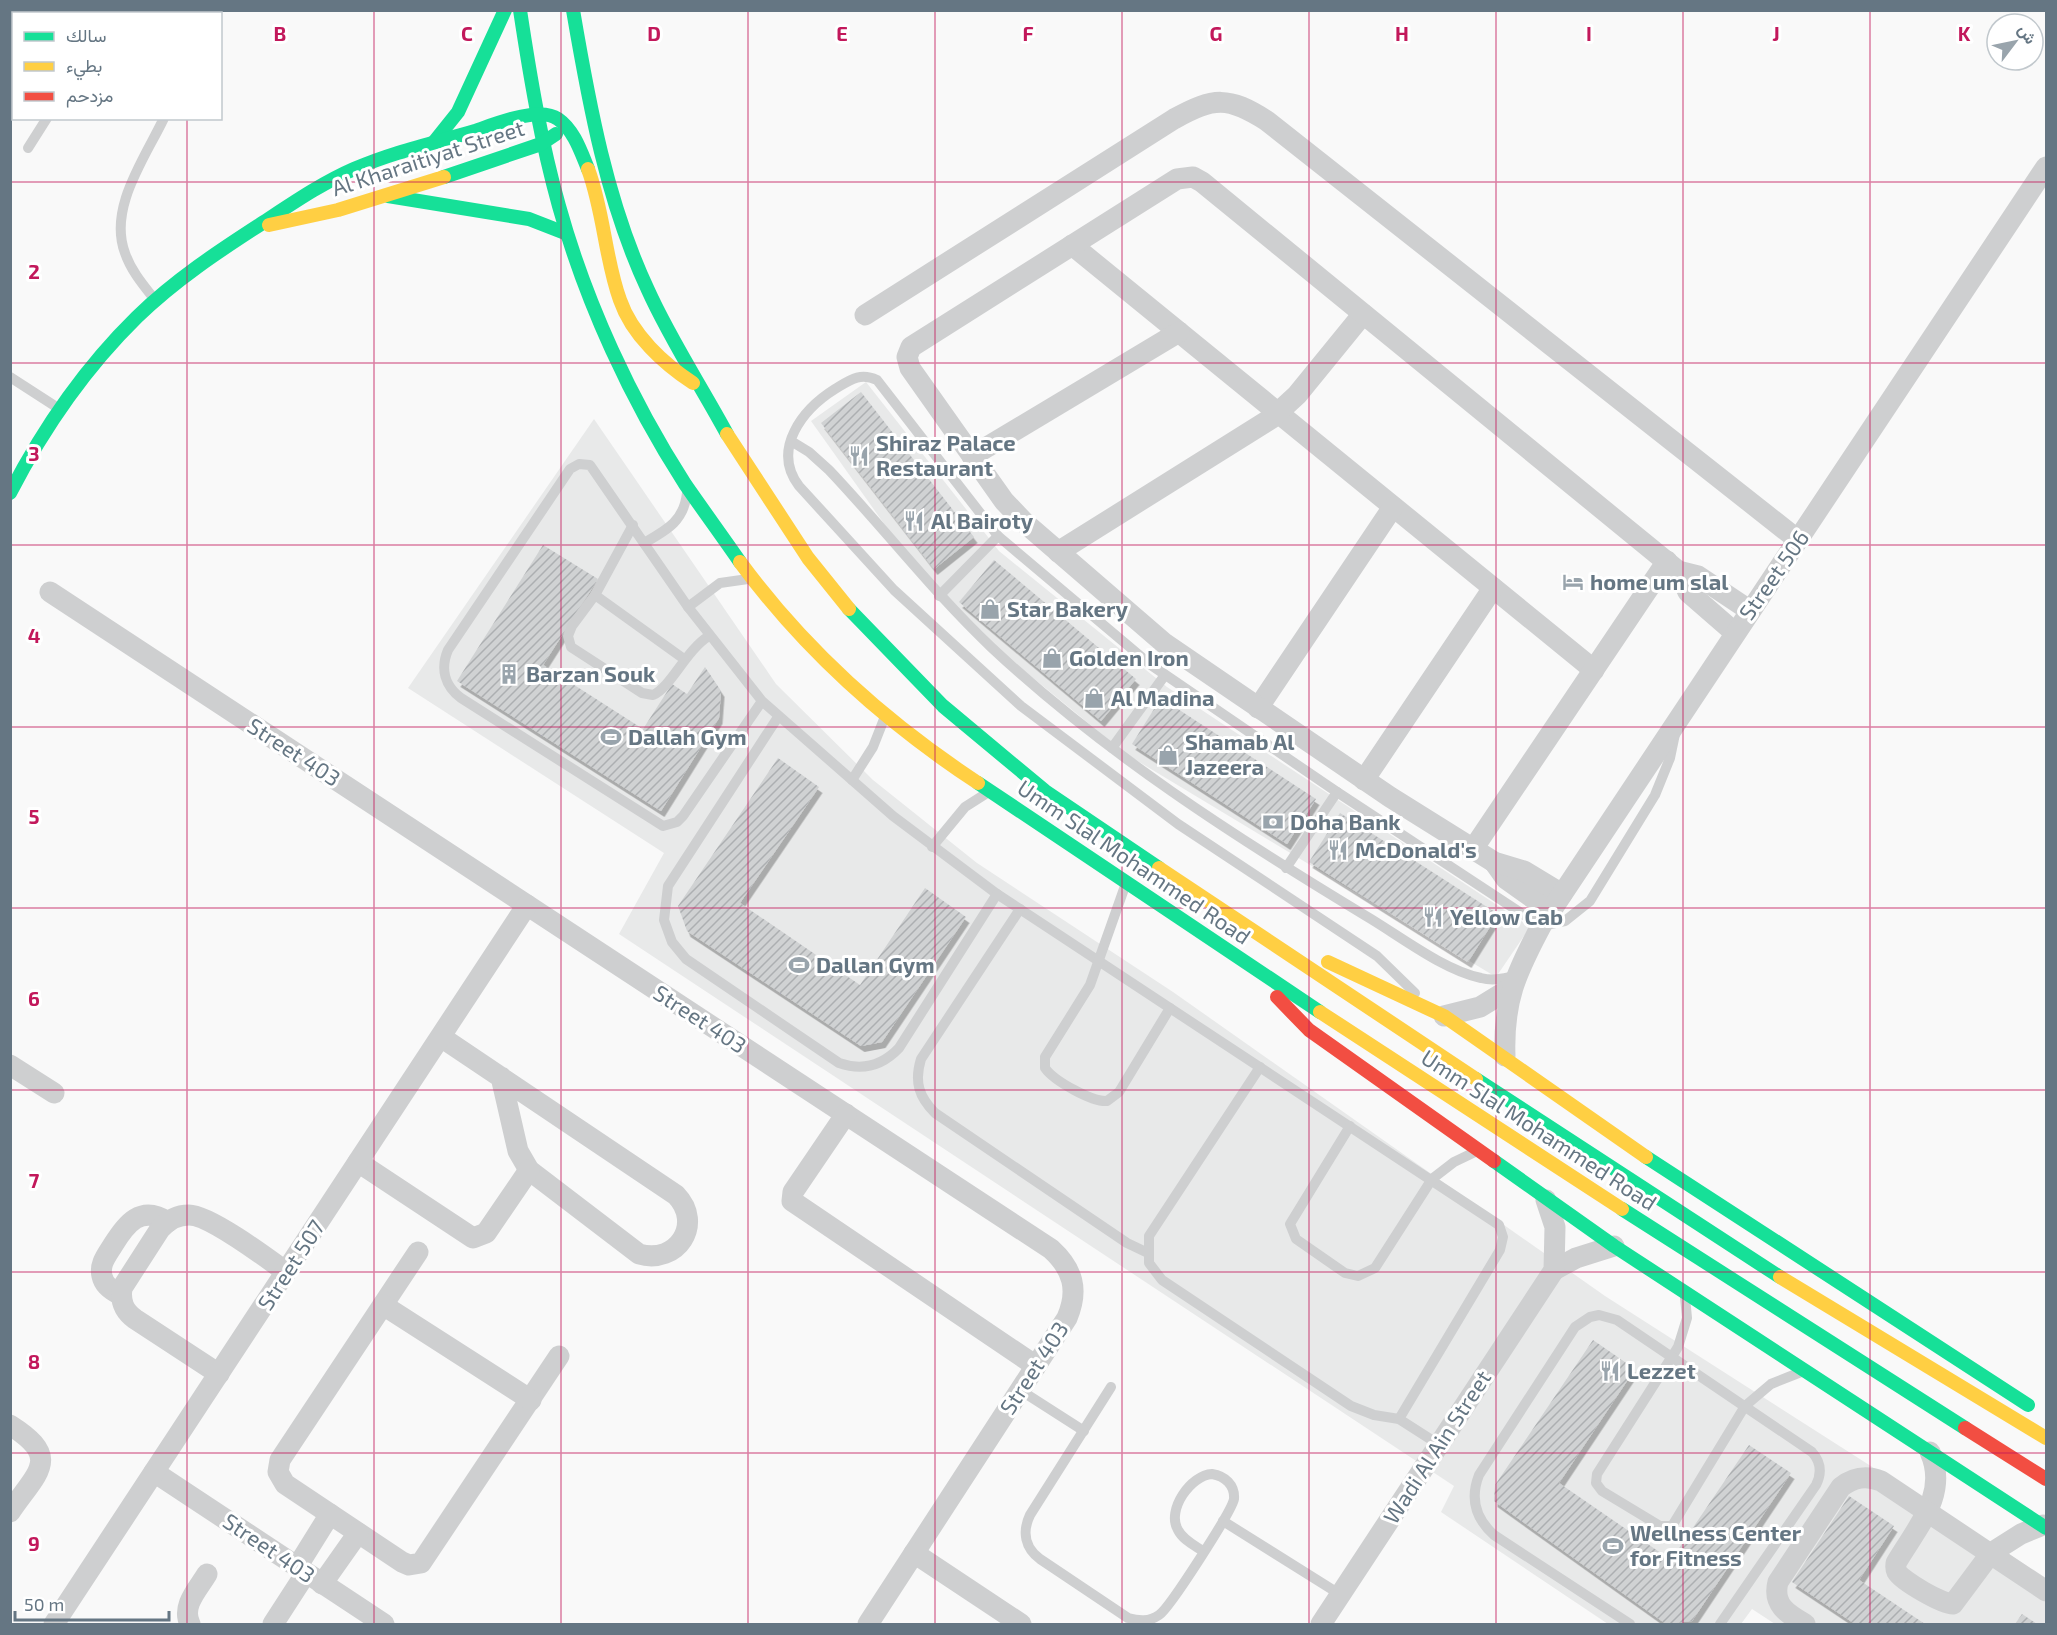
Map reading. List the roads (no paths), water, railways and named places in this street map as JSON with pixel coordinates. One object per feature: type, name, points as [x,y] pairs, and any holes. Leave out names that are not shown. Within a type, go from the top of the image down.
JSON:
[{"type":"street","points":[[434,142],[458,112],[505,10]]},
{"type":"street","name":"Umm Slal Mohammed Road","points":[[520,10],[534,114],[541,144],[565,233],[612,353],[645,415],[718,533],[753,579],[800,634],[885,716],[1125,884],[1724,1277],[2046,1479]]},
{"type":"street","name":"Umm Slal Mohammed Road","points":[[573,10],[586,87],[621,223],[648,291],[700,387],[770,503],[808,558],[850,610],[943,706],[1045,791],[1278,947],[1739,1252],[2046,1438]]},
{"type":"street","name":"Al Kharaitiyat Street","points":[[255,227],[325,213],[541,144],[565,125],[586,87]]},
{"type":"street","points":[[865,315],[1182,114],[1199,105],[1222,102],[1243,106],[1267,121],[1798,540]]},
{"type":"street","points":[[534,114],[546,114],[565,125],[586,161],[621,301],[629,319],[653,351],[683,377],[700,387]]},
{"type":"street","name":"Al Kharaitiyat Street","points":[[10,493],[61,410],[118,339],[155,300],[201,263],[302,197],[353,169],[434,142],[534,114]]},
{"type":"street","name":"Street 506","points":[[1505,1056],[1505,1028],[1514,981],[1551,910],[1734,632],[1798,540],[2046,167]]},
{"type":"street","points":[[1551,910],[1524,871],[1494,862],[1364,780],[1258,708],[1164,643],[1058,552],[1004,501],[910,368],[908,351],[915,343],[1177,179],[1193,177],[1672,566],[1698,576],[1749,610]]},
{"type":"street","points":[[383,195],[529,219],[565,233]]},
{"type":"street","points":[[1072,245],[1594,670]]},
{"type":"street","points":[[1058,552],[1279,412],[1363,314]]},
{"type":"street","points":[[972,456],[1179,332]]},
{"type":"street","points":[[1258,708],[1394,507]]},
{"type":"street","points":[[1672,566],[1688,592],[1734,632]]},
{"type":"street","points":[[1473,849],[1594,670],[1672,566]]},
{"type":"street","points":[[1364,780],[1493,588]]},
{"type":"street","name":"Street 403","points":[[50,592],[1051,1249],[1063,1260],[1071,1273],[1075,1288],[1073,1304],[1036,1366],[868,1624]]},
{"type":"street","name":"Street 507","points":[[54,1624],[527,905]]},
{"type":"street","points":[[1278,947],[1317,957],[1435,1012],[1505,1056],[1595,1122],[2036,1410]]},
{"type":"street","points":[[1261,973],[1282,1005],[1309,1030],[1546,1200],[1683,1292],[2045,1526]]},
{"type":"street","points":[[1435,1012],[1480,1007],[1514,981]]},
{"type":"street","points":[[441,1037],[501,1077],[676,1195],[682,1201],[688,1216],[686,1233],[678,1247],[655,1257],[639,1254],[529,1170],[518,1151],[501,1077]]},
{"type":"street","points":[[10,1065],[54,1094]]},
{"type":"street","points":[[846,1114],[793,1192],[792,1200],[1036,1366]]},
{"type":"street","points":[[358,1162],[473,1238],[486,1233],[529,1170]]},
{"type":"street","points":[[1546,1200],[1555,1227],[1554,1270]]},
{"type":"street","points":[[168,1222],[153,1214],[136,1217],[123,1228],[105,1258],[102,1276],[106,1285],[121,1295],[129,1315],[219,1374]]},
{"type":"street","points":[[121,1295],[126,1282],[168,1222],[188,1215],[202,1218],[286,1272]]},
{"type":"street","name":"Wadi Al Ain Street","points":[[1322,1624],[1554,1270],[1576,1257],[1614,1246]]},
{"type":"street","points":[[418,1252],[278,1466],[280,1478],[285,1484],[402,1562],[409,1565],[421,1563],[559,1356]]},
{"type":"street","points":[[383,1305],[531,1400]]},
{"type":"street","points":[[10,1425],[35,1442],[41,1459],[38,1471],[10,1512]]},
{"type":"street","points":[[1930,1452],[1935,1464],[1937,1481],[1928,1512],[1896,1563],[1896,1571],[1902,1577],[1944,1604],[1953,1604],[1991,1553],[2021,1534],[2045,1526]]},
{"type":"street","name":"Street 403","points":[[154,1472],[384,1624]]},
{"type":"street","points":[[1805,1624],[1783,1609],[1776,1596],[1776,1589],[1841,1487],[1856,1478],[1873,1478],[2046,1591]]},
{"type":"street","points":[[309,1575],[330,1514]]},
{"type":"street","points":[[273,1624],[309,1575],[358,1533]]},
{"type":"street","points":[[914,1553],[1021,1624]]},
{"type":"street","points":[[190,1624],[187,1614],[189,1604],[207,1574]]},
{"type":"lane","points":[[28,148],[46,120]]},
{"type":"lane","points":[[155,300],[130,266],[124,252],[121,225],[126,199],[163,120]]},
{"type":"lane","points":[[1435,1012],[1377,956],[1123,785],[1021,706],[969,661],[894,590],[799,486],[789,463],[791,441],[803,414],[822,397],[858,376],[868,376],[878,380],[998,537],[1165,675],[1336,792],[1551,910],[1565,921],[1590,901],[1655,795],[1670,758],[1677,720]]},
{"type":"lane","points":[[10,377],[61,410]]},
{"type":"lane","points":[[791,441],[809,452],[829,470],[939,596],[1059,707],[1112,748],[1286,868],[1458,969],[1488,979],[1514,981]]},
{"type":"lane","points":[[762,701],[683,816],[677,822],[663,826],[471,705],[450,687],[444,665],[448,650],[570,469],[585,463],[595,469],[688,607],[762,701],[932,847],[997,894],[1099,962],[1494,1220],[1502,1230],[1502,1243],[1399,1419]]},
{"type":"lane","points":[[644,543],[677,521],[686,503],[687,484]]},
{"type":"lane","points":[[633,525],[595,595],[569,631],[569,641],[575,650],[647,695],[658,692],[695,645],[709,636]]},
{"type":"lane","points":[[939,596],[998,537]]},
{"type":"lane","points":[[688,607],[720,583],[736,579],[753,579]]},
{"type":"lane","points":[[595,595],[684,659]]},
{"type":"lane","points":[[1112,748],[1165,675]]},
{"type":"lane","points":[[852,780],[873,747],[885,716]]},
{"type":"lane","points":[[778,717],[668,886],[664,920],[672,942],[686,959],[839,1063],[867,1067],[885,1060],[899,1048],[997,894]]},
{"type":"lane","points":[[932,847],[965,807],[991,792]]},
{"type":"lane","points":[[1286,868],[1336,792]]},
{"type":"lane","points":[[1125,884],[1099,962],[1084,995],[1045,1057],[1046,1068],[1053,1076],[1092,1100],[1107,1101],[1114,1097],[1170,1008]]},
{"type":"lane","points":[[1020,909],[921,1059],[917,1070],[919,1092],[935,1113],[1127,1243],[1148,1253]]},
{"type":"lane","points":[[1260,1067],[1149,1236],[1148,1253],[1155,1272],[1162,1280],[1351,1406],[1361,1412],[1399,1419],[1438,1444]]},
{"type":"lane","points":[[1350,1126],[1290,1224],[1296,1239],[1346,1273],[1358,1276],[1375,1268],[1432,1179],[1454,1162],[1478,1151]]},
{"type":"lane","points":[[1683,1292],[1687,1318],[1684,1333],[1672,1357],[1597,1474],[1596,1483],[1602,1491],[1660,1526],[1672,1526],[1745,1406],[1771,1384],[1805,1370]]},
{"type":"lane","points":[[1630,1624],[1494,1535],[1480,1519],[1474,1491],[1479,1474],[1582,1321],[1599,1315],[1608,1316],[1672,1357],[1817,1457],[1821,1470],[1816,1485],[1720,1624]]},
{"type":"lane","points":[[1111,1387],[1027,1523],[1026,1539],[1034,1554],[1119,1613],[1138,1621],[1148,1620],[1164,1612],[1223,1521],[1232,1505],[1232,1487],[1218,1475],[1200,1476],[1178,1504],[1174,1521],[1183,1537],[1203,1551]]},
{"type":"lane","points":[[1020,1390],[1084,1431]]},
{"type":"lane","points":[[1223,1521],[1341,1595]]},
{"type":"place","name":"Shiraz Palace Restaurant","points":[[859,456]]},
{"type":"place","name":"Al Bairoty","points":[[914,521]]},
{"type":"place","name":"home um slal","points":[[1573,582]]},
{"type":"place","name":"Star Bakery","points":[[990,609]]},
{"type":"place","name":"Golden Iron","points":[[1052,658]]},
{"type":"place","name":"Barzan Souk","points":[[509,674]]},
{"type":"place","name":"Al Madina","points":[[1094,698]]},
{"type":"place","name":"Dallah Gym","points":[[611,737]]},
{"type":"place","name":"Shamab Al Jazeera","points":[[1168,755]]},
{"type":"place","name":"Doha Bank","points":[[1273,822]]},
{"type":"place","name":"McDonald's","points":[[1338,850]]},
{"type":"place","name":"Yellow Cab","points":[[1433,917]]},
{"type":"place","name":"Dallan Gym","points":[[799,965]]},
{"type":"place","name":"Lezzet","points":[[1610,1371]]},
{"type":"place","name":"Wellness Center for Fitness","points":[[1613,1546]]}]
